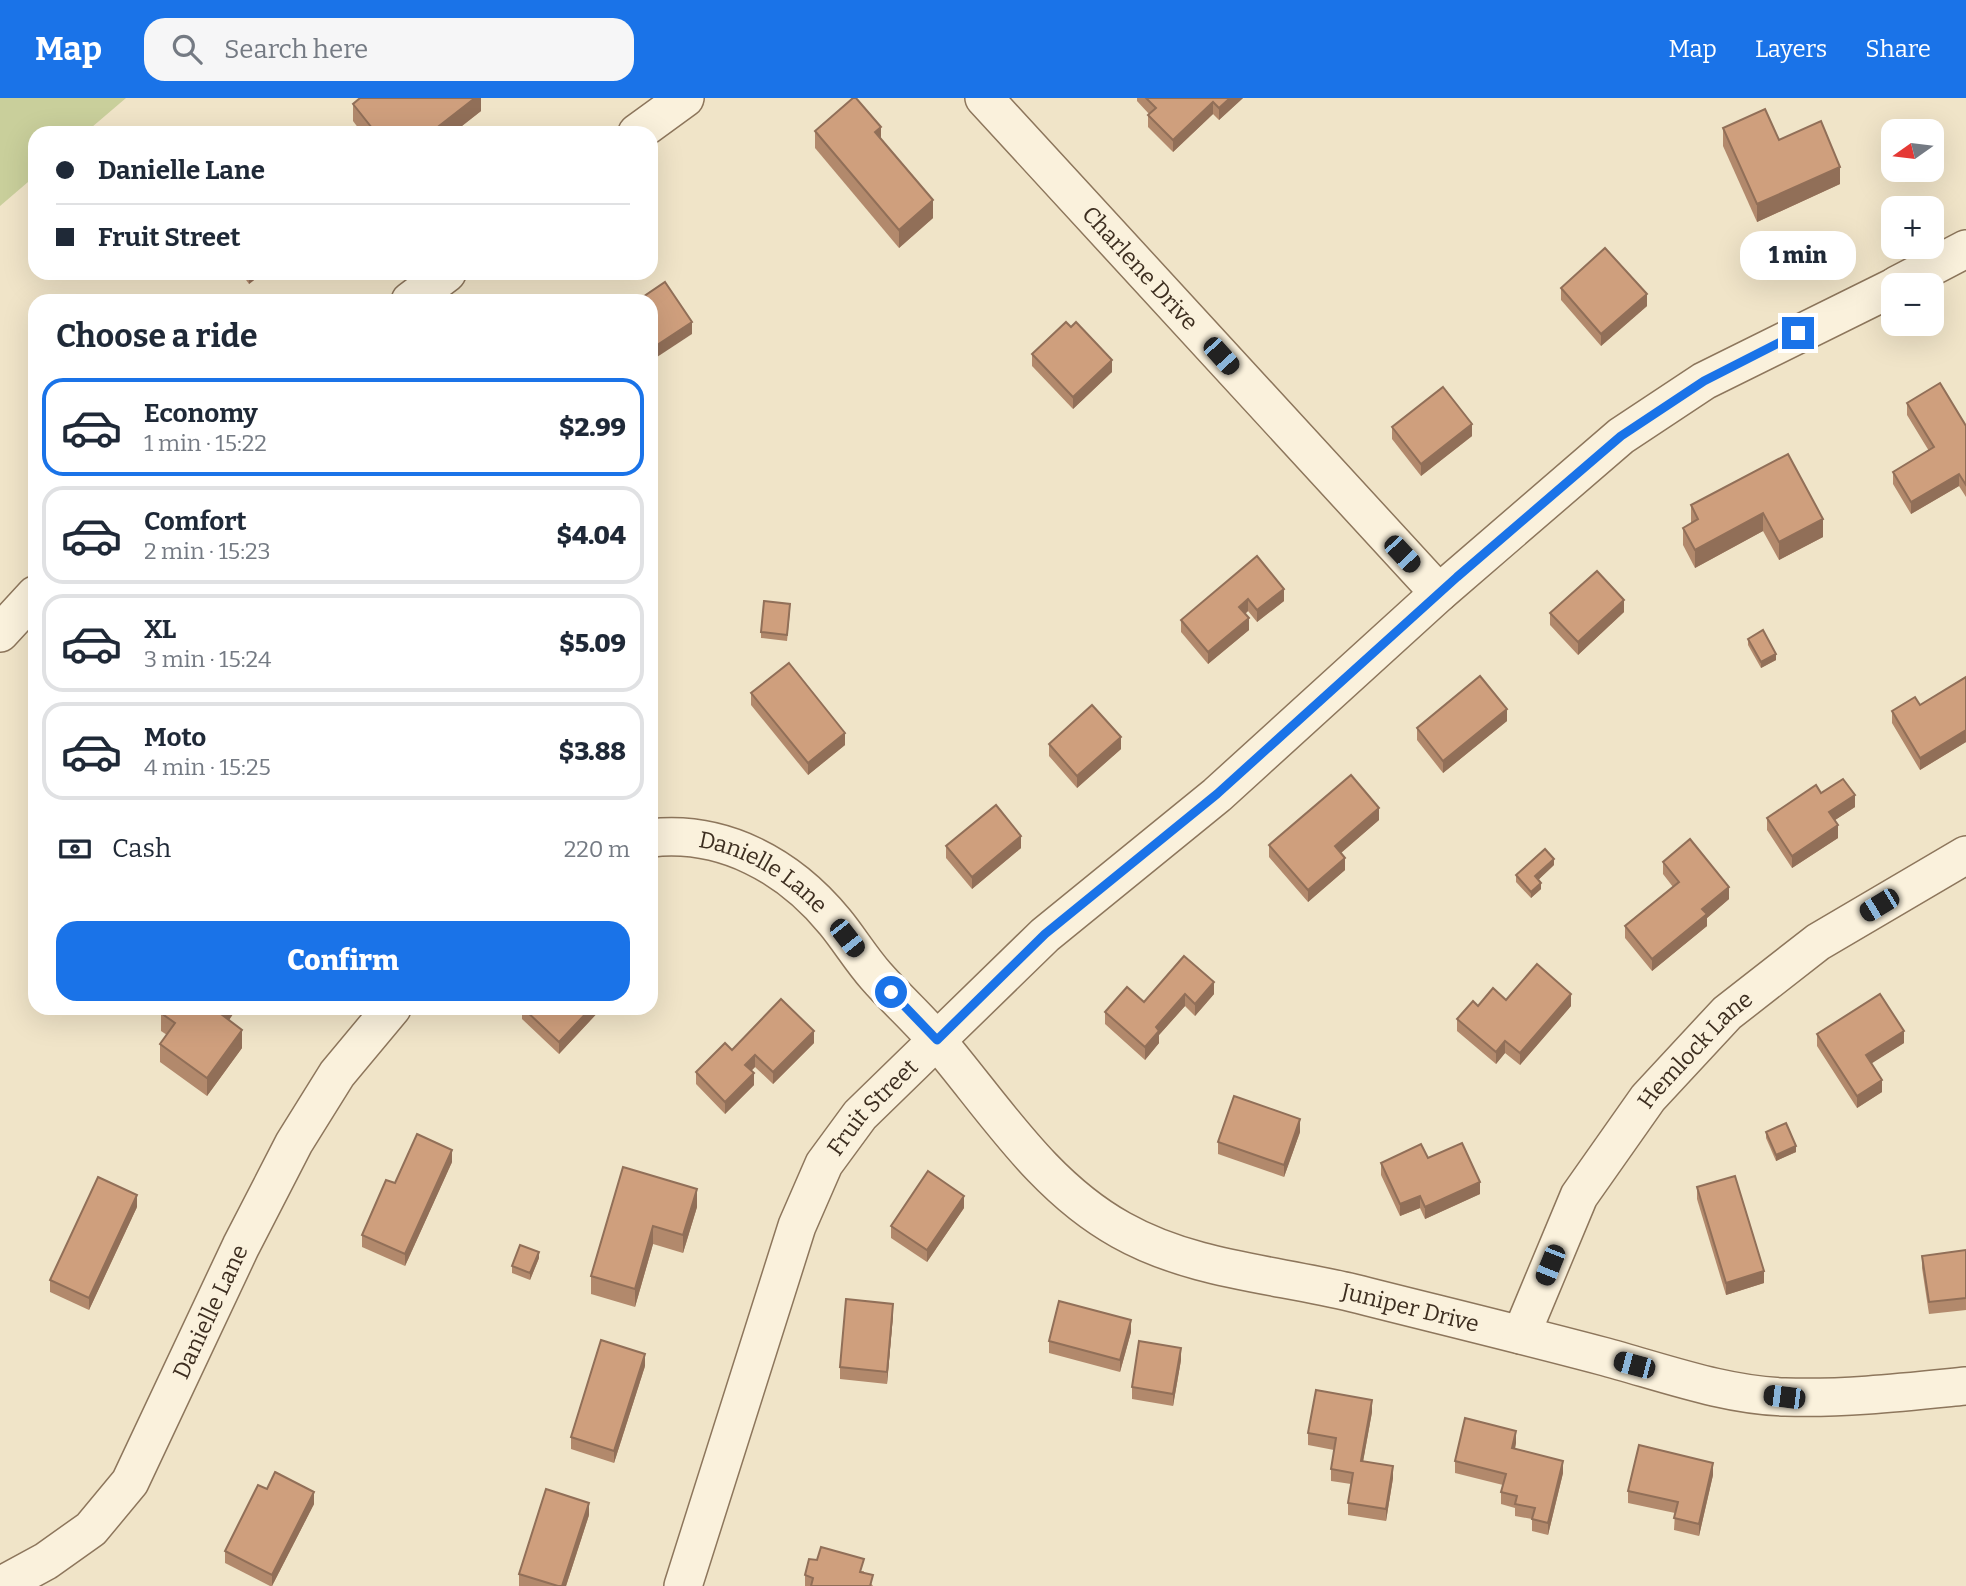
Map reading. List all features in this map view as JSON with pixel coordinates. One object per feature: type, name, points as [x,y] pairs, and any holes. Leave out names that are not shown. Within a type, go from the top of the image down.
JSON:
[{"type":"street","points":[[647,126],[685,98]]},
{"type":"street","name":"Charlene Drive","points":[[984,98],[1439,593]]},
{"type":"street","name":"Fruit Street","points":[[1920,273],[1966,249]]},
{"type":"street","points":[[419,294],[438,280]]},
{"type":"street","name":"Fruit Street","points":[[683,1586],[797,1226],[824,1164],[860,1115],[1045,934],[1217,794],[1439,593],[1621,436],[1704,381],[1881,293]]},
{"type":"street","points":[[0,633],[28,603]]},
{"type":"street","name":"Danielle Lane","points":[[658,838],[733,845],[780,870],[832,918],[876,976],[937,1040]]},
{"type":"street","name":"Hemlock Lane","points":[[1521,1335],[1579,1196],[1648,1098],[1727,1013],[1818,942],[1966,855]]},
{"type":"street","name":"Danielle Lane","points":[[0,1586],[46,1561],[91,1529],[130,1482],[241,1246],[294,1143],[337,1074],[386,1015]]},
{"type":"street","name":"Juniper Drive","points":[[937,1040],[1004,1125],[1071,1197],[1122,1231],[1170,1252],[1237,1271],[1344,1291],[1521,1335],[1729,1391],[1770,1395],[1843,1396],[1966,1386]]},
{"type":"green space","points":[[0,98],[126,98],[93,126],[28,126],[28,182],[0,206]]},
{"type":"building","points":[[360,98],[475,98],[439,126],[370,126],[353,104]]},
{"type":"building","points":[[856,98],[881,127],[875,132],[933,200],[899,230],[815,131]]},
{"type":"building","points":[[1146,98],[1230,98],[1219,108],[1213,102],[1173,140],[1148,115],[1156,108]]},
{"type":"building","points":[[1765,109],[1779,140],[1821,121],[1840,167],[1757,204],[1723,128]]},
{"type":"building","points":[[1605,248],[1647,294],[1601,334],[1561,288]]},
{"type":"building","points":[[665,282],[692,322],[658,344],[658,294],[647,294]]},
{"type":"building","points":[[1066,322],[1071,327],[1076,322],[1112,360],[1073,397],[1032,354]]},
{"type":"building","points":[[1940,383],[1966,426],[1966,485],[1959,474],[1911,502],[1893,472],[1934,447],[1907,403]]},
{"type":"building","points":[[1443,387],[1472,424],[1421,464],[1392,427]]},
{"type":"building","points":[[1788,454],[1823,519],[1779,542],[1763,513],[1695,550],[1683,528],[1698,519],[1691,505]]},
{"type":"building","points":[[1257,556],[1284,589],[1257,610],[1248,599],[1239,607],[1249,618],[1208,652],[1181,620]]},
{"type":"building","points":[[1597,571],[1624,600],[1578,642],[1550,613]]},
{"type":"building","points":[[764,601],[790,604],[787,635],[761,632]]},
{"type":"building","points":[[1763,630],[1776,654],[1761,662],[1748,639]]},
{"type":"building","points":[[789,663],[845,733],[808,763],[751,693]]},
{"type":"building","points":[[1480,676],[1507,709],[1443,761],[1417,728]]},
{"type":"building","points":[[1966,677],[1966,730],[1920,758],[1892,711],[1915,697],[1920,705]]},
{"type":"building","points":[[1092,705],[1121,737],[1077,776],[1049,744]]},
{"type":"building","points":[[1351,775],[1379,808],[1335,846],[1345,858],[1308,890],[1269,845]]},
{"type":"building","points":[[1843,779],[1855,795],[1829,812],[1838,825],[1792,856],[1767,818],[1816,785],[1821,793]]},
{"type":"building","points":[[996,805],[1021,836],[972,877],[946,846]]},
{"type":"building","points":[[1690,839],[1729,887],[1702,909],[1707,914],[1652,959],[1625,926],[1679,882],[1663,862]]},
{"type":"building","points":[[1545,849],[1554,859],[1535,876],[1541,883],[1531,892],[1516,875]]},
{"type":"building","points":[[1184,956],[1214,982],[1195,1004],[1185,994],[1156,1027],[1159,1031],[1145,1047],[1105,1012],[1127,987],[1144,1002]]},
{"type":"building","points":[[1537,964],[1571,994],[1520,1053],[1505,1041],[1496,1052],[1457,1019],[1473,1001],[1478,1006],[1493,988],[1506,1000]]},
{"type":"building","points":[[1880,994],[1904,1031],[1866,1055],[1882,1080],[1857,1096],[1817,1034]]},
{"type":"building","points":[[781,999],[814,1031],[773,1072],[755,1055],[745,1065],[754,1073],[725,1102],[696,1072],[725,1043],[732,1050]]},
{"type":"building","points":[[164,1015],[222,1015],[242,1030],[207,1078],[160,1044],[175,1023]]},
{"type":"building","points":[[530,1015],[584,1015],[559,1042]]},
{"type":"building","points":[[1234,1096],[1300,1119],[1284,1165],[1218,1142]]},
{"type":"building","points":[[1786,1123],[1796,1146],[1776,1155],[1766,1132]]},
{"type":"building","points":[[417,1134],[452,1150],[405,1254],[362,1235],[386,1180],[395,1183]]},
{"type":"building","points":[[1462,1143],[1480,1182],[1425,1207],[1420,1196],[1400,1204],[1381,1163],[1421,1144],[1428,1158]]},
{"type":"building","points":[[623,1167],[697,1189],[683,1235],[653,1226],[635,1289],[591,1276]]},
{"type":"building","points":[[928,1171],[964,1196],[927,1250],[891,1226]]},
{"type":"building","points":[[1735,1176],[1764,1271],[1726,1283],[1697,1187]]},
{"type":"building","points":[[98,1177],[137,1195],[89,1298],[50,1280]]},
{"type":"building","points":[[520,1245],[539,1252],[530,1273],[512,1266]]},
{"type":"building","points":[[1966,1250],[1966,1298],[1929,1302],[1922,1256]]},
{"type":"building","points":[[846,1299],[893,1304],[887,1372],[840,1367]]},
{"type":"building","points":[[1059,1301],[1131,1320],[1120,1360],[1049,1341]]},
{"type":"building","points":[[601,1340],[645,1354],[614,1451],[571,1437]]},
{"type":"building","points":[[1139,1341],[1181,1348],[1173,1394],[1132,1387]]},
{"type":"building","points":[[1316,1390],[1372,1400],[1361,1461],[1393,1466],[1386,1509],[1348,1503],[1353,1473],[1331,1469],[1336,1438],[1308,1433]]},
{"type":"building","points":[[1465,1418],[1516,1431],[1512,1448],[1563,1461],[1548,1523],[1532,1519],[1535,1508],[1515,1504],[1517,1496],[1501,1492],[1506,1474],[1455,1461]]},
{"type":"building","points":[[1639,1445],[1713,1463],[1699,1524],[1674,1518],[1678,1502],[1628,1491]]},
{"type":"building","points":[[275,1472],[314,1492],[272,1575],[225,1551],[258,1485],[267,1489]]},
{"type":"building","points":[[546,1489],[589,1503],[562,1586],[519,1574]]},
{"type":"building","points":[[821,1547],[864,1559],[860,1572],[873,1575],[870,1586],[811,1586],[813,1578],[805,1575],[809,1559],[817,1560]]},
{"type":"route","points":[[891,992],[937,1040],[1045,934],[1217,794],[1338,688],[1529,513],[1621,436],[1704,381],[1798,333]]}]
